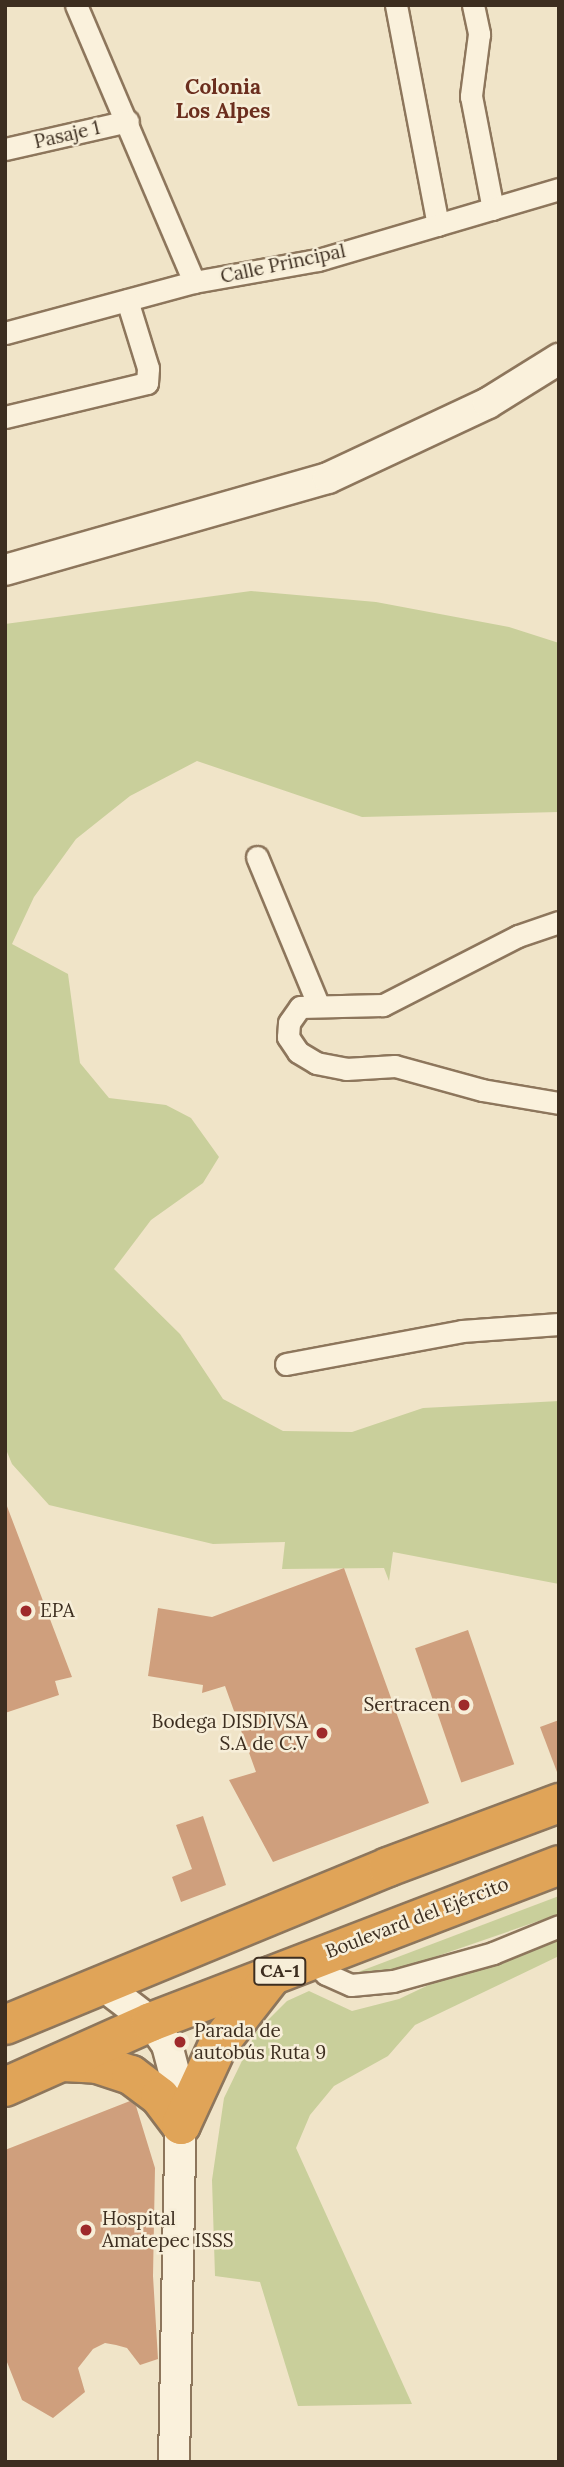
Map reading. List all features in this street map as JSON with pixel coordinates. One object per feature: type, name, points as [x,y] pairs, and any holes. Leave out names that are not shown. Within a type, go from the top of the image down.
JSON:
[{"type":"highway","points":[[5,2025],[100,1983],[559,1803]]},
{"type":"highway","name":"Boulevard del Ejército","points":[[5,2087],[151,2022],[559,1865]]},
{"type":"highway","points":[[61,2062],[97,2064],[131,2076],[160,2097],[181,2125],[218,2045],[274,1973]]},
{"type":"main road","points":[[5,570],[328,478],[476,409],[559,359]]},
{"type":"main road","points":[[100,1983],[151,2022],[177,2070],[181,2125],[174,2462]]},
{"type":"street","points":[[76,5],[128,121],[194,282]]},
{"type":"street","points":[[396,5],[438,225]]},
{"type":"street","points":[[473,5],[479,34],[471,96],[493,209]]},
{"type":"street","name":"Pasaje 1","points":[[5,149],[128,121]]},
{"type":"street","name":"Calle Principal","points":[[5,333],[194,282],[309,262],[559,189]]},
{"type":"street","points":[[5,417],[147,383],[148,368],[127,300]]},
{"type":"street","points":[[257,857],[318,1004]]},
{"type":"street","points":[[559,922],[518,936],[383,1005],[318,1004],[300,1007],[289,1023],[288,1037],[298,1052],[316,1063],[346,1069],[395,1066],[482,1090],[559,1103]]},
{"type":"street","points":[[286,1364],[462,1331],[559,1324]]},
{"type":"street","points":[[310,1959],[326,1974],[351,1985],[393,1981],[493,1953],[559,1926]]},
{"type":"green space","points":[[251,591],[376,602],[509,627],[559,643],[559,812],[362,817],[197,761],[130,796],[76,839],[34,897],[12,944],[68,974],[80,1063],[109,1098],[166,1105],[191,1118],[219,1157],[203,1183],[151,1220],[114,1269],[180,1334],[223,1399],[283,1431],[352,1432],[423,1408],[559,1401],[559,1584],[393,1552],[389,1581],[384,1568],[282,1569],[285,1542],[213,1544],[49,1505],[12,1464],[5,1447],[5,624]]},
{"type":"green space","points":[[559,1896],[559,1914],[362,1982],[345,1977]]},
{"type":"green space","points":[[559,1940],[559,1956],[415,2025],[388,2056],[334,2086],[310,2115],[296,2148],[412,2404],[298,2406],[260,2282],[215,2276],[212,2180],[224,2098],[256,2032],[287,2001],[309,1991],[352,2011],[399,1999],[454,1973]]},
{"type":"building","name":"EPA","points":[[5,1501],[72,1677],[55,1681],[59,1695],[5,1713]]},
{"type":"building","name":"Bodega DISDIVSA S.A de C.V","points":[[344,1568],[429,1803],[273,1862],[229,1780],[256,1772],[225,1686],[202,1693],[203,1685],[148,1676],[158,1608],[212,1617]]},
{"type":"building","name":"Sertracen","points":[[468,1630],[514,1764],[461,1782],[415,1648]]},
{"type":"building","points":[[559,1720],[559,1771],[557,1772],[540,1727]]},
{"type":"building","points":[[203,1816],[226,1885],[181,1902],[172,1877],[192,1869],[176,1825]]},
{"type":"building","name":"Hospital Amatepec ISSS","points":[[130,2101],[136,2106],[155,2168],[153,2276],[158,2359],[140,2365],[127,2348],[105,2343],[93,2349],[78,2368],[85,2392],[53,2418],[22,2400],[5,2357],[5,2150]]},
{"type":"place","name":"EPA","points":[[26,1611]]},
{"type":"place","name":"Sertracen","points":[[464,1705]]},
{"type":"place","name":"Bodega DISDIVSA S.A de C.V","points":[[322,1733]]},
{"type":"place","name":"Parada de autobús Ruta 9","points":[[180,2042]]},
{"type":"place","name":"Hospital Amatepec ISSS","points":[[86,2230]]},
{"type":"district","name":"Colonia Los Alpes","points":[[223,99]]}]
